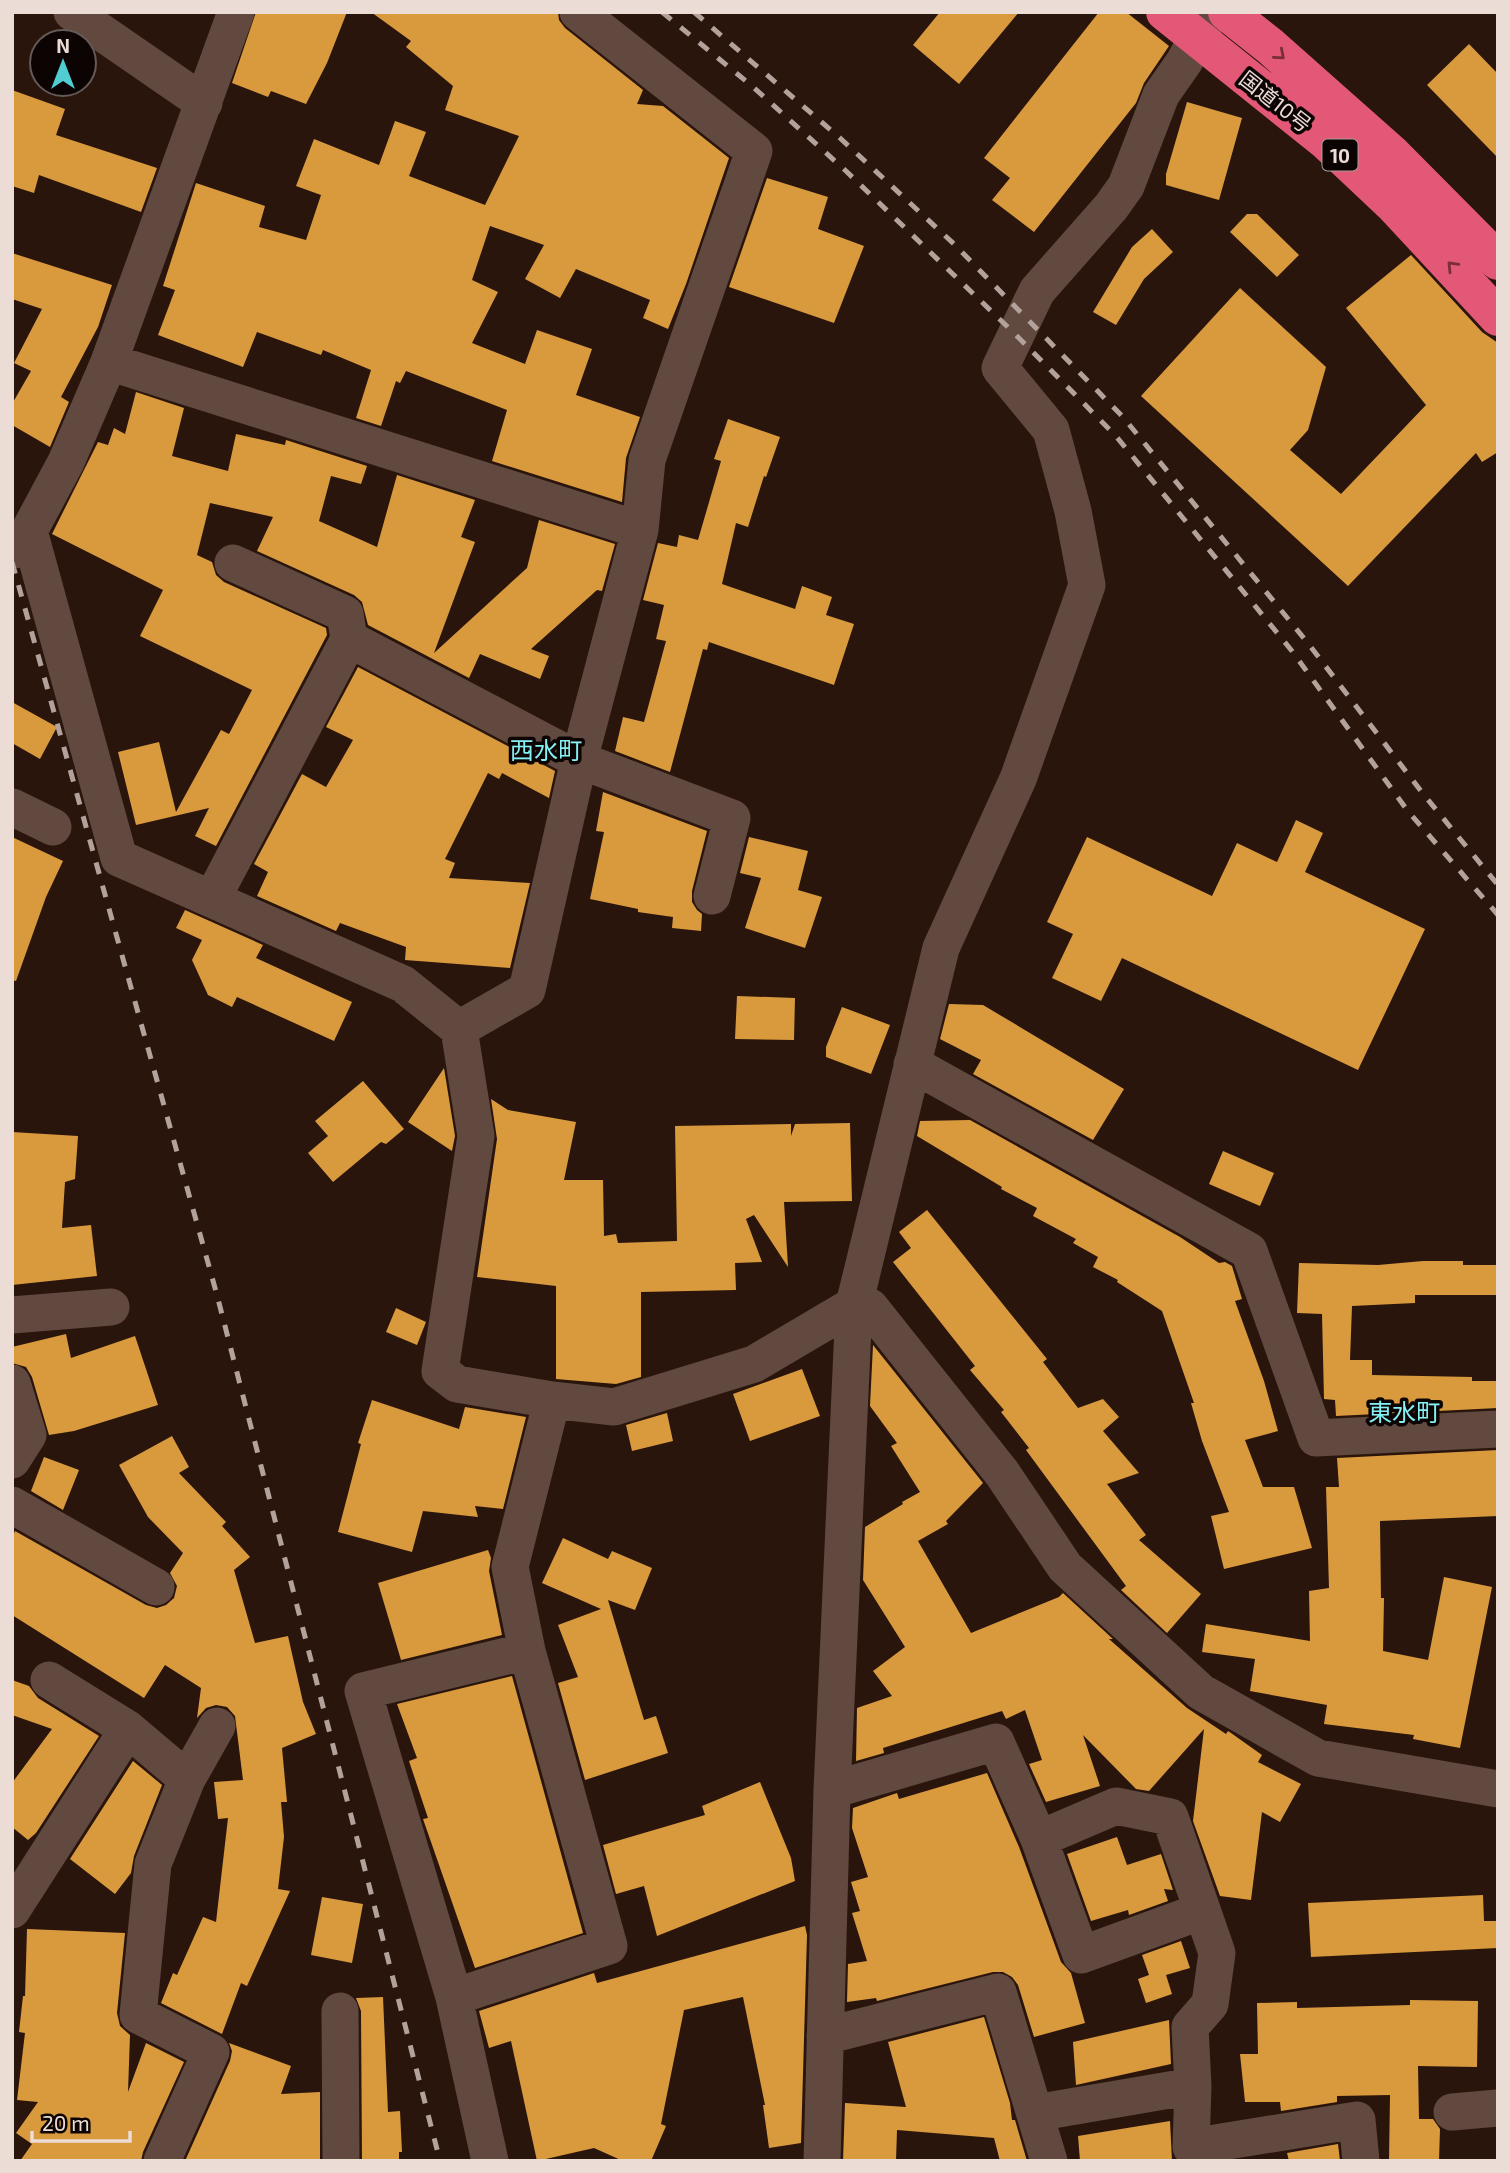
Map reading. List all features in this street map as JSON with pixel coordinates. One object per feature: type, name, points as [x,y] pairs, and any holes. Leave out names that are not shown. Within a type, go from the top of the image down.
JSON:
[{"type":"highway","name":"国道10号","points":[[1165,12],[1204,26],[1395,206],[1498,317]]},
{"type":"highway","name":"国道10号","points":[[1227,12],[1270,46],[1394,155],[1498,261]]},
{"type":"street","points":[[72,12],[204,103]]},
{"type":"street","points":[[236,12],[109,362],[66,462],[21,541],[119,858],[403,984],[459,1030],[475,1136],[440,1371],[457,1384],[552,1400],[614,1406],[754,1364],[854,1305],[870,1307],[1003,1473],[1065,1567],[1201,1692],[1318,1758],[1498,1789]]},
{"type":"street","points":[[459,1030],[527,990],[579,760],[640,530],[647,460],[754,151],[578,12]]},
{"type":"street","points":[[822,2161],[832,1790],[854,1305],[942,948],[1018,779],[1087,585],[1073,511],[1051,430],[1000,368],[1037,291],[1111,207],[1126,186],[1161,95],[1204,26]]},
{"type":"street","points":[[109,362],[640,530]]},
{"type":"street","points":[[212,900],[349,639],[345,614],[233,563]]},
{"type":"street","points":[[349,639],[579,760],[732,818],[712,896]]},
{"type":"street","points":[[12,807],[53,827]]},
{"type":"street","points":[[912,1064],[1249,1251],[1316,1438],[1498,1429]]},
{"type":"street","points":[[12,1315],[111,1307]]},
{"type":"street","points":[[12,1382],[28,1435],[12,1460]]},
{"type":"street","points":[[454,1997],[609,1946],[527,1651],[510,1567],[552,1400]]},
{"type":"street","points":[[12,1505],[156,1587]]},
{"type":"street","points":[[490,2161],[454,1997],[363,1691],[527,1651]]},
{"type":"street","points":[[49,1680],[128,1729],[187,1779]]},
{"type":"street","points":[[162,2161],[211,2052],[138,2015],[153,1864],[187,1779],[216,1726]]},
{"type":"street","points":[[12,1910],[128,1729]]},
{"type":"street","points":[[832,1790],[996,1742],[1039,1839],[1081,1955],[1202,1911]]},
{"type":"street","points":[[1039,1839],[1116,1806],[1170,1817],[1217,1953],[1210,2004],[1190,2027],[1193,2086],[1191,2147],[1357,2120],[1361,2161]]},
{"type":"street","points":[[825,2036],[998,1992],[1049,2161]]},
{"type":"street","points":[[340,2011],[341,2161]]},
{"type":"street","points":[[1035,2113],[1193,2086]]},
{"type":"street","points":[[1452,2112],[1498,2108]]},
{"type":"building","points":[[256,12],[347,12],[327,63],[306,104],[271,91],[268,97],[232,83]]},
{"type":"building","points":[[371,12],[558,12],[559,20],[565,28],[643,90],[637,104],[663,106],[729,158],[668,329],[643,318],[650,300],[576,269],[560,298],[525,279],[544,245],[490,226],[472,280],[498,292],[472,343],[525,364],[537,330],[592,349],[576,395],[640,417],[626,458],[622,502],[492,461],[507,410],[406,371],[400,383],[396,381],[381,426],[356,418],[371,370],[323,350],[321,355],[257,332],[243,367],[158,335],[175,290],[163,286],[196,183],[265,206],[259,227],[306,240],[321,195],[296,186],[314,139],[379,165],[395,121],[426,132],[409,176],[485,205],[519,136],[445,110],[453,86],[406,47],[411,41]]},
{"type":"building","points":[[940,12],[1019,12],[959,84],[913,45]]},
{"type":"building","points":[[1099,12],[1126,12],[1169,46],[1144,83],[1136,103],[1034,232],[992,200],[1010,178],[984,158]]},
{"type":"building","points":[[1469,44],[1498,74],[1498,158],[1427,85]]},
{"type":"building","points":[[12,90],[28,98],[65,109],[56,135],[157,168],[141,212],[39,175],[34,193],[12,186]]},
{"type":"building","points":[[1187,102],[1242,118],[1219,200],[1166,185],[1166,174]]},
{"type":"building","points":[[767,178],[828,197],[818,229],[864,246],[834,323],[729,287]]},
{"type":"building","points":[[1247,214],[1257,214],[1299,255],[1277,277],[1230,232]]},
{"type":"building","points":[[1152,229],[1173,252],[1144,279],[1116,325],[1093,312],[1132,247]]},
{"type":"building","points":[[12,253],[112,285],[98,327],[61,397],[69,402],[50,447],[12,425],[12,404],[31,371],[14,363],[42,309],[12,299]]},
{"type":"building","points":[[1411,255],[1482,332],[1498,343],[1498,452],[1482,462],[1476,453],[1348,586],[1141,396],[1240,288],[1326,367],[1308,430],[1290,450],[1341,494],[1426,405],[1346,308]]},
{"type":"building","points":[[136,392],[184,408],[172,456],[228,471],[236,434],[285,445],[286,440],[367,466],[361,484],[331,476],[319,521],[377,547],[397,475],[475,500],[461,537],[475,542],[434,653],[527,568],[539,520],[615,544],[602,591],[597,590],[531,649],[549,656],[540,679],[480,654],[469,678],[368,625],[362,602],[354,595],[257,551],[273,517],[210,503],[197,555],[212,562],[216,575],[224,582],[326,628],[327,635],[216,846],[195,836],[209,808],[136,825],[118,752],[159,742],[176,812],[221,730],[229,734],[252,690],[140,636],[163,590],[52,534],[98,442],[108,445],[114,428],[125,434]]},
{"type":"building","points":[[728,419],[780,437],[748,527],[736,523],[722,584],[795,609],[802,586],[832,597],[826,615],[854,624],[834,685],[709,642],[707,650],[703,649],[670,772],[615,751],[623,717],[644,722],[666,641],[656,639],[664,605],[643,600],[658,543],[677,547],[679,535],[698,540],[721,461],[714,459]]},
{"type":"building","points":[[358,667],[555,771],[549,798],[502,773],[499,779],[488,773],[445,859],[455,863],[449,878],[530,883],[510,968],[405,960],[406,947],[340,923],[336,931],[257,896],[268,872],[254,864],[302,774],[326,787],[353,740],[326,727]]},
{"type":"building","points":[[12,702],[57,727],[40,759],[12,743]]},
{"type":"building","points":[[603,792],[707,831],[692,891],[692,902],[702,914],[701,931],[672,928],[673,917],[638,912],[638,909],[590,899],[604,832],[596,831]]},
{"type":"building","points":[[1296,820],[1323,833],[1305,872],[1425,929],[1358,1070],[1122,958],[1101,1001],[1052,978],[1073,934],[1047,922],[1087,837],[1212,896],[1237,843],[1277,862]]},
{"type":"building","points":[[12,837],[63,861],[46,897],[16,981],[12,980]]},
{"type":"building","points":[[749,837],[808,851],[798,890],[822,897],[805,948],[745,928],[761,878],[740,873]]},
{"type":"building","points":[[185,910],[263,945],[256,958],[352,1002],[334,1041],[237,997],[232,1007],[208,995],[192,960],[202,940],[176,928]]},
{"type":"building","points":[[737,996],[795,998],[794,1040],[735,1039]]},
{"type":"building","points":[[949,1004],[983,1005],[1124,1089],[1093,1140],[973,1074],[981,1060],[940,1039]]},
{"type":"building","points":[[842,1007],[890,1025],[871,1074],[826,1057],[826,1047]]},
{"type":"building","points":[[444,1068],[455,1136],[452,1151],[408,1122]]},
{"type":"building","points":[[363,1081],[404,1129],[386,1144],[381,1142],[333,1182],[308,1153],[328,1136],[315,1121]]},
{"type":"building","points":[[491,1099],[508,1110],[576,1122],[564,1180],[603,1180],[604,1236],[616,1234],[618,1243],[677,1241],[675,1126],[791,1124],[791,1136],[795,1124],[850,1123],[852,1201],[784,1202],[788,1267],[754,1215],[746,1219],[762,1262],[735,1263],[736,1290],[641,1292],[641,1377],[616,1384],[556,1379],[556,1286],[477,1277],[497,1139]]},
{"type":"building","points":[[970,1120],[1180,1237],[1219,1263],[1225,1262],[1232,1266],[1242,1299],[1235,1301],[1264,1381],[1278,1431],[1245,1440],[1263,1487],[1294,1487],[1312,1548],[1224,1569],[1211,1516],[1229,1512],[1202,1441],[1191,1403],[1194,1403],[1162,1311],[1117,1282],[1118,1280],[1093,1267],[1098,1257],[1073,1243],[1076,1239],[1033,1216],[1037,1208],[1001,1189],[1002,1187],[917,1136],[920,1121]]},
{"type":"building","points":[[12,1132],[78,1136],[75,1179],[65,1182],[62,1228],[91,1225],[97,1276],[12,1285]]},
{"type":"building","points":[[1223,1151],[1274,1173],[1260,1206],[1209,1184]]},
{"type":"building","points":[[927,1210],[1047,1359],[1043,1362],[1078,1408],[1103,1399],[1119,1417],[1103,1431],[1139,1473],[1107,1484],[1146,1535],[1139,1540],[1201,1594],[1167,1633],[1121,1590],[1126,1586],[1026,1450],[1029,1448],[1001,1412],[1004,1410],[970,1370],[975,1366],[893,1262],[911,1248],[899,1232]]},
{"type":"building","points":[[1463,1261],[1463,1265],[1498,1265],[1498,1295],[1415,1295],[1415,1303],[1352,1306],[1350,1360],[1372,1360],[1372,1375],[1472,1377],[1472,1381],[1498,1381],[1498,1408],[1336,1416],[1335,1400],[1324,1399],[1322,1314],[1297,1313],[1299,1263],[1378,1265]]},
{"type":"building","points":[[396,1308],[426,1322],[417,1345],[386,1332]]},
{"type":"building","points":[[66,1334],[71,1358],[135,1336],[158,1405],[74,1431],[49,1435],[32,1377],[26,1367],[12,1363],[12,1347]]},
{"type":"building","points":[[873,1345],[983,1483],[946,1521],[948,1524],[918,1541],[971,1633],[1063,1593],[1113,1639],[1109,1639],[1187,1708],[1226,1734],[1228,1731],[1262,1755],[1258,1762],[1301,1784],[1280,1822],[1262,1812],[1251,1900],[1220,1896],[1193,1821],[1204,1729],[1149,1791],[1136,1789],[1083,1735],[1100,1786],[1046,1802],[1029,1764],[1042,1760],[1025,1710],[1006,1719],[1002,1711],[883,1748],[884,1753],[856,1761],[857,1708],[892,1696],[873,1671],[905,1647],[863,1580],[865,1527],[920,1492],[891,1446],[897,1443],[870,1406]]},
{"type":"building","points":[[802,1369],[820,1416],[750,1441],[733,1394]]},
{"type":"building","points":[[372,1400],[459,1429],[465,1407],[526,1417],[503,1509],[475,1506],[478,1517],[423,1511],[412,1552],[338,1532],[361,1444],[358,1443]]},
{"type":"building","points":[[667,1413],[673,1441],[632,1451],[626,1425]]},
{"type":"building","points":[[172,1436],[189,1467],[179,1473],[226,1522],[222,1526],[250,1557],[234,1570],[255,1643],[288,1636],[303,1702],[316,1734],[282,1748],[287,1802],[281,1802],[284,1837],[278,1889],[290,1891],[247,1986],[241,1983],[222,2034],[161,2003],[173,1973],[177,1975],[203,1917],[216,1922],[228,1818],[218,1819],[214,1782],[243,1780],[235,1716],[227,1707],[216,1705],[206,1708],[197,1718],[201,1688],[165,1665],[144,1698],[12,1615],[12,1538],[15,1531],[146,1605],[157,1608],[174,1598],[177,1586],[170,1573],[183,1553],[148,1517],[119,1465]]},
{"type":"building","points":[[1498,1450],[1498,1516],[1380,1521],[1381,1598],[1384,1598],[1383,1651],[1428,1660],[1444,1577],[1492,1587],[1460,1748],[1413,1739],[1414,1735],[1324,1724],[1327,1705],[1250,1691],[1255,1659],[1202,1652],[1206,1624],[1310,1641],[1309,1591],[1329,1588],[1326,1487],[1339,1487],[1337,1458]]},
{"type":"building","points":[[44,1457],[79,1470],[63,1510],[31,1491]]},
{"type":"building","points":[[563,1538],[608,1559],[612,1551],[652,1568],[635,1610],[608,1600],[644,1720],[656,1716],[668,1753],[585,1780],[558,1683],[578,1677],[558,1625],[601,1609],[542,1583]]},
{"type":"building","points":[[488,1550],[491,1558],[489,1571],[502,1635],[401,1660],[378,1583]]},
{"type":"building","points":[[512,1676],[583,1933],[475,1968],[423,1819],[428,1818],[409,1761],[417,1758],[397,1704]]},
{"type":"building","points":[[12,1680],[29,1686],[38,1698],[99,1736],[36,1833],[28,1840],[12,1827],[12,1783],[52,1729],[12,1715]]},
{"type":"building","points":[[133,1761],[162,1785],[134,1856],[131,1873],[115,1894],[70,1859]]},
{"type":"building","points":[[987,1773],[1019,1847],[1061,1962],[1071,1973],[1085,2023],[1034,2037],[1018,1985],[1012,1977],[1003,1972],[993,1972],[877,2001],[876,1998],[847,2002],[848,1964],[867,1961],[852,1913],[860,1911],[851,1882],[868,1877],[852,1828],[853,1808],[897,1793],[899,1799]]},
{"type":"building","points":[[760,1782],[791,1858],[795,1881],[657,1936],[644,1886],[616,1894],[603,1845],[705,1815],[702,1806]]},
{"type":"building","points":[[1117,1837],[1127,1865],[1161,1854],[1173,1890],[1164,1889],[1168,1901],[1129,1915],[1128,1910],[1091,1921],[1067,1854]]},
{"type":"building","points":[[1483,1895],[1484,1921],[1498,1921],[1498,1948],[1311,1957],[1308,1903]]},
{"type":"building","points":[[322,1897],[363,1904],[352,1963],[311,1955]]},
{"type":"building","points":[[805,1926],[807,1935],[801,2143],[769,2148],[765,2105],[743,1997],[684,2010],[661,2124],[666,2126],[651,2161],[623,2161],[594,2148],[537,2161],[511,2041],[489,2048],[479,2011],[594,1973],[597,1983]]},
{"type":"building","points":[[27,1929],[125,1933],[117,2013],[120,2026],[130,2035],[128,2092],[146,2043],[184,2062],[141,2161],[20,2161],[32,2144],[16,2133],[38,2102],[17,2100],[25,2033],[19,2032],[25,1996]]},
{"type":"building","points":[[1181,1941],[1190,1968],[1166,1975],[1172,1994],[1146,2003],[1138,1979],[1149,1975],[1142,1955]]},
{"type":"building","points":[[383,1997],[388,2112],[400,2111],[402,2152],[399,2152],[399,2161],[362,2161],[361,2011],[356,1998]]},
{"type":"building","points":[[1410,2000],[1478,2001],[1477,2067],[1418,2066],[1419,2119],[1433,2119],[1440,2129],[1439,2161],[1389,2161],[1390,2095],[1337,2096],[1337,2102],[1281,2111],[1280,2102],[1245,2102],[1240,2054],[1258,2054],[1257,2003],[1297,2002],[1297,2008],[1410,2005]]},
{"type":"building","points":[[984,2017],[1010,2103],[1012,2120],[1015,2120],[1027,2161],[1000,2161],[994,2138],[897,2130],[896,2161],[843,2161],[845,2103],[906,2107],[888,2042]]},
{"type":"building","points":[[1169,2020],[1171,2064],[1076,2085],[1073,2042]]},
{"type":"building","points":[[229,2043],[291,2066],[281,2094],[320,2092],[320,2161],[185,2161],[230,2061],[232,2051]]},
{"type":"building","points":[[1170,2121],[1172,2161],[1080,2161],[1078,2136]]},
{"type":"building","points":[[1338,2144],[1340,2161],[1289,2161],[1287,2153]]},
{"type":"railway","points":[[662,12],[752,86],[846,171],[1115,435],[1292,651],[1407,810],[1498,915]]},
{"type":"railway","points":[[694,12],[840,138],[954,244],[1123,417],[1307,642],[1424,795],[1498,885]]},
{"type":"railway","points":[[12,562],[217,1295],[440,2161]]},
{"type":"district","name":"西水町","points":[[546,749]]},
{"type":"district","name":"東水町","points":[[1404,1411]]}]
